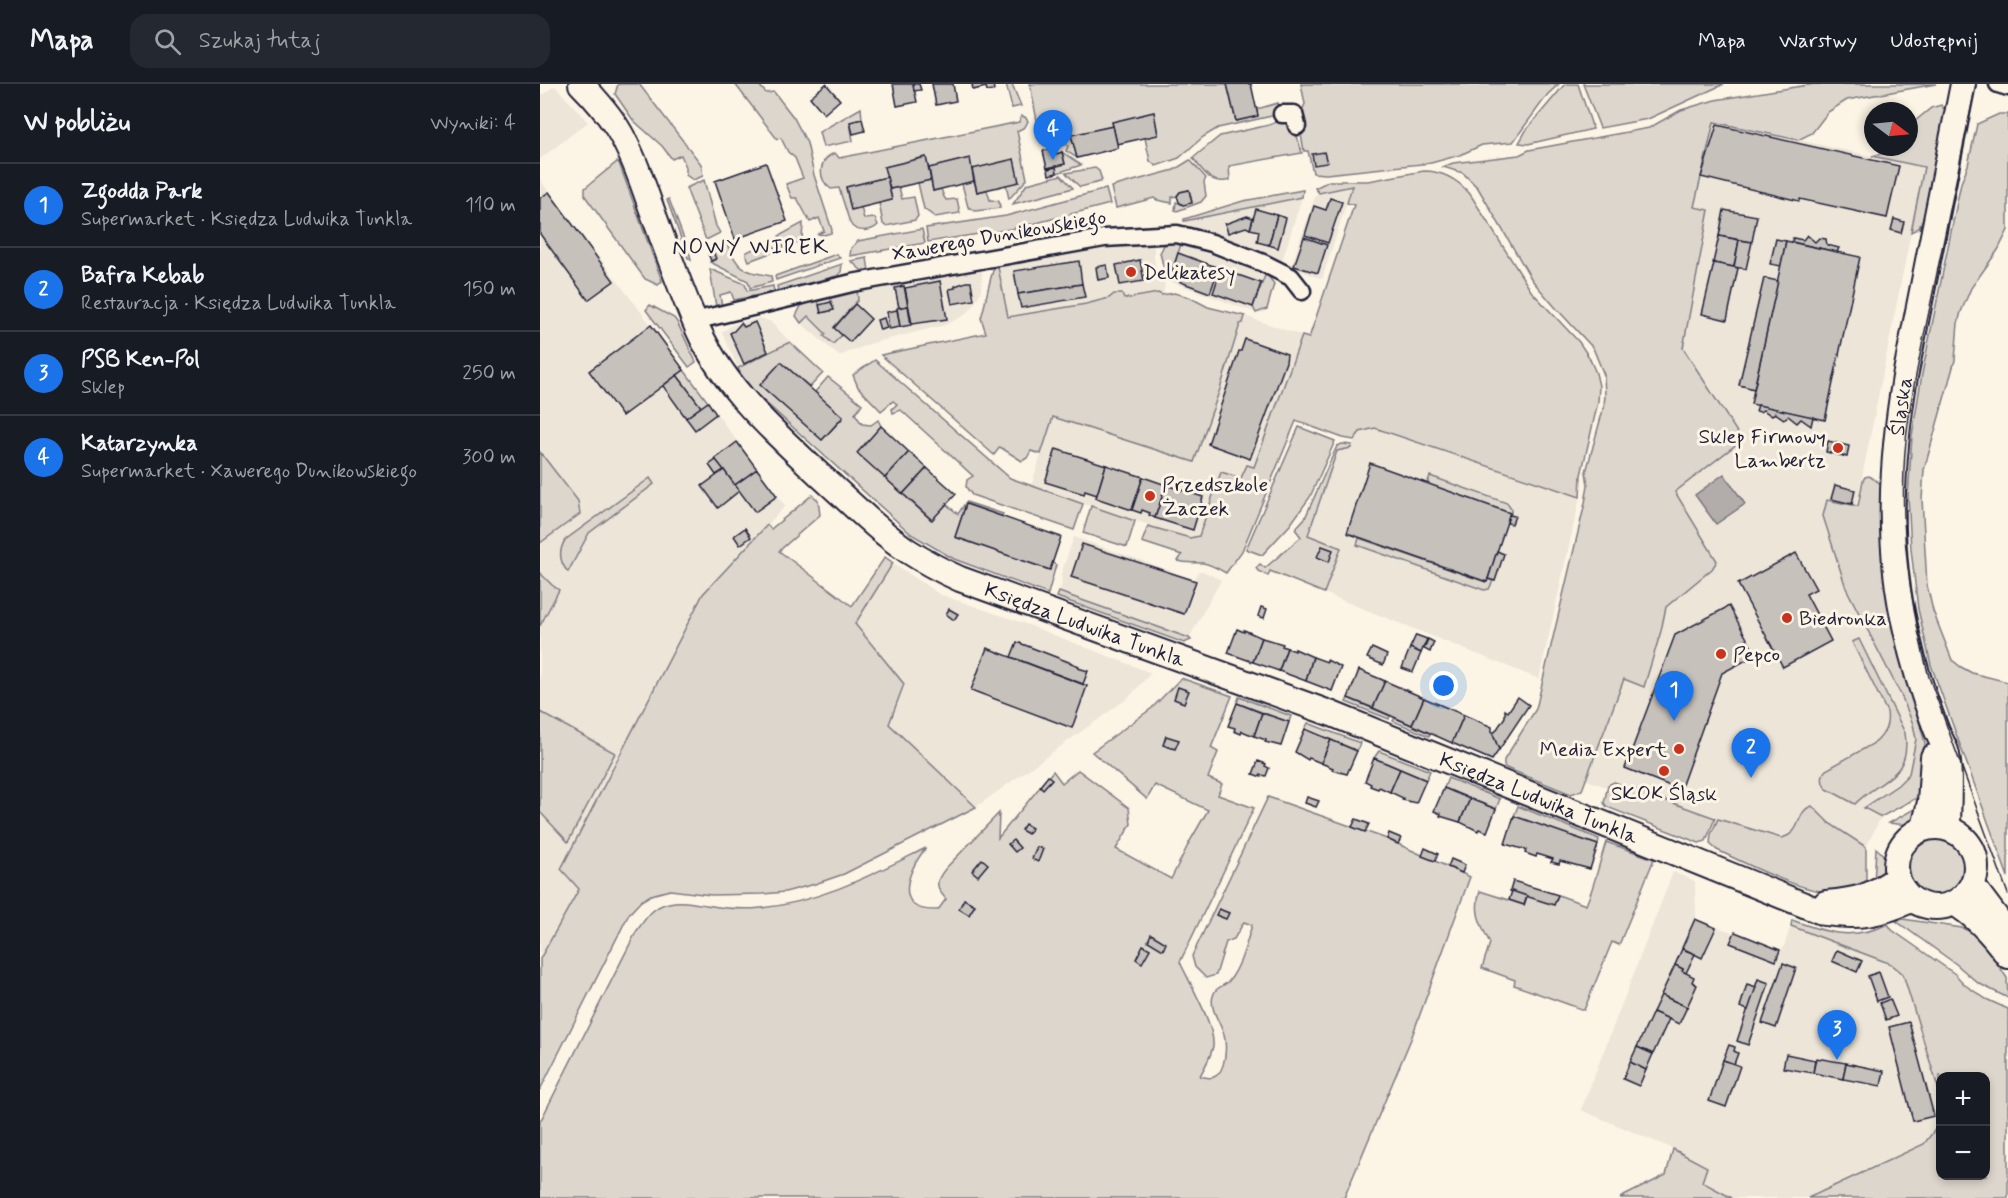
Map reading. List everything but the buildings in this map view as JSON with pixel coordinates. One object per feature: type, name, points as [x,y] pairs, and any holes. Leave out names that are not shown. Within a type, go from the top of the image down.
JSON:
[{"type":"street","name":"Śląska","points":[[1936,828],[1947,753],[1935,728],[1917,677],[1905,628],[1896,568],[1892,475],[1897,422],[1905,377],[1963,84]]},
{"type":"street","points":[[1998,84],[2008,87]]},
{"type":"street","name":"Księdza Ludwika Tunkla","points":[[589,86],[625,144],[694,321],[709,352],[728,380],[764,422],[895,542],[936,568],[1034,607],[1193,662],[1346,719],[1824,913],[1847,916],[1871,914],[1911,900]]},
{"type":"street","points":[[1282,114],[1294,114],[1297,126]]},
{"type":"street","name":"Xawerego Dunikowskiego","points":[[694,321],[852,283],[1104,238],[1177,234],[1212,243],[1263,263],[1291,277],[1302,291]]},
{"type":"street","points":[[1936,828],[1958,834],[1967,841],[1976,863],[1972,885],[1964,895],[1954,903],[1936,907],[1911,900],[1897,878],[1897,857],[1907,839],[1936,828]]},
{"type":"street","name":"Księdza Ludwika Tunkla","points":[[1805,905],[1849,901],[1876,893],[1897,878]]},
{"type":"street","points":[[1972,885],[2008,933]]},
{"type":"street","points":[[1954,903],[1969,912],[1992,935],[2008,956]]},
{"type":"shaded area","points":[[618,84],[639,84],[701,164],[703,176],[693,180],[686,175],[686,167],[681,155],[672,159],[662,146],[633,120],[615,94]]},
{"type":"shaded area","points":[[735,84],[758,84],[766,93],[774,92],[794,118],[807,143],[831,233],[818,234],[824,231],[819,218],[810,222],[797,198],[792,198],[786,184],[803,178],[795,158],[788,152],[781,138],[777,139]]},
{"type":"shaded area","points":[[1006,84],[1012,84],[1021,106],[1012,108]]},
{"type":"shaded area","points":[[1030,84],[1227,84],[1236,121],[1258,116],[1257,109],[1278,103],[1280,110],[1276,115],[1218,128],[1203,137],[1179,158],[1156,166],[1150,161],[1145,138],[1158,134],[1153,113],[1112,122],[1113,126],[1072,136],[1077,158],[1066,151],[1068,146],[1038,126]]},
{"type":"shaded area","points":[[1301,84],[1559,84],[1548,94],[1513,142],[1482,145],[1460,155],[1431,163],[1326,174],[1313,173],[1308,151],[1304,151],[1299,124],[1305,104]]},
{"type":"shaded area","points":[[1565,84],[1578,84],[1593,129],[1528,144],[1519,143],[1527,129]]},
{"type":"shaded area","points":[[1583,84],[1724,84],[1648,119],[1600,128]]},
{"type":"shaded area","points":[[1814,84],[1936,84],[1847,100],[1828,112],[1812,133],[1798,140],[1714,122],[1694,207],[1709,210],[1683,348],[1742,440],[1675,492],[1717,561],[1712,569],[1666,607],[1644,687],[1624,679],[1582,790],[1571,794],[1506,768],[1504,760],[1536,709],[1585,503],[1588,485],[1586,472],[1604,406],[1604,375],[1593,348],[1532,280],[1478,188],[1463,173],[1443,167],[1453,163],[1519,155],[1529,150],[1649,128],[1681,110],[1715,100]]},
{"type":"shaded area","points":[[555,86],[588,122],[540,159],[540,96]]},
{"type":"shaded area","points":[[1941,105],[1945,110],[1924,215],[1919,228],[1911,232],[1924,167],[1872,156],[1918,156],[1918,119],[1931,108]]},
{"type":"shaded area","points":[[861,108],[862,119],[850,122],[853,141],[823,147],[819,132]]},
{"type":"shaded area","points":[[1999,114],[2008,114],[2008,230],[1998,250],[1971,288],[1961,312],[1955,360],[1924,470],[1922,499],[1927,585],[1933,611],[1952,660],[1972,673],[2008,682],[2008,877],[1931,665],[1918,609],[1908,496],[1912,436],[1922,374],[1961,183],[1968,165],[1977,124]]},
{"type":"shaded area","points":[[1021,116],[1028,121],[1025,127],[1017,131],[1027,179],[1009,199],[1006,185],[972,169],[969,159],[929,168],[925,157],[885,167],[887,177],[846,187],[851,209],[861,207],[864,219],[875,218],[878,225],[871,229],[859,230],[850,223],[839,188],[831,189],[823,180],[821,170],[823,164],[829,156],[835,153],[839,158],[1019,122]]},
{"type":"shaded area","points":[[1289,117],[1302,153],[1229,166],[1230,180],[1223,181],[1208,176],[1193,158],[1220,136],[1269,125]]},
{"type":"shaded area","points":[[1714,122],[1864,154],[1864,156],[1924,167],[1853,522],[1901,695],[1913,724],[1916,740],[1909,774],[1879,811],[1881,817],[1866,847],[1844,844],[1823,865],[1587,780],[1624,679],[1644,687],[1661,631],[1665,607],[1712,569],[1716,561],[1675,492],[1742,440],[1683,348],[1709,210],[1694,207]]},
{"type":"shaded area","points":[[1062,152],[1081,165],[1057,173],[1056,167],[1048,169],[1065,164]]},
{"type":"shaded area","points":[[1190,160],[1206,178],[1204,182],[1206,196],[1201,202],[1175,210],[1176,202],[1183,205],[1192,202],[1189,190],[1172,197],[1172,203],[1154,198],[1116,208],[1111,187],[1174,170]]},
{"type":"shaded area","points":[[617,162],[662,281],[658,285],[645,279],[585,196],[585,188]]},
{"type":"shaded area","points":[[1095,168],[1099,171],[1102,180],[1080,187],[1066,173]]},
{"type":"shaded area","points":[[1424,171],[1450,177],[1470,194],[1531,291],[1579,342],[1589,357],[1599,386],[1598,402],[1581,475],[1580,497],[1375,428],[1360,432],[1354,440],[1296,421],[1242,551],[1226,573],[1206,564],[1178,561],[1182,555],[1142,542],[1148,526],[1190,538],[1199,536],[1221,472],[1241,478],[1247,465],[1254,467],[1302,336],[1309,338],[1354,205],[1347,203],[1352,186],[1319,193],[1315,188],[1329,181],[1368,181]]},
{"type":"shaded area","points":[[1061,175],[1073,188],[1013,204],[1027,184]]},
{"type":"shaded area","points":[[540,180],[785,506],[703,594],[579,889],[540,959]]},
{"type":"shaded area","points":[[704,180],[716,226],[720,233],[706,240],[686,188]]},
{"type":"shaded area","points":[[931,180],[933,191],[941,189],[946,200],[957,199],[960,213],[935,217],[924,209],[918,183]]},
{"type":"shaded area","points":[[974,181],[977,192],[987,190],[990,200],[999,201],[1000,208],[975,211],[968,207],[962,184]]},
{"type":"shaded area","points":[[1352,186],[1322,279],[1291,267],[1316,194]]},
{"type":"shaded area","points":[[899,187],[902,199],[914,197],[918,216],[915,220],[886,226],[883,224],[879,203],[892,200],[890,189]]},
{"type":"shaded area","points":[[1106,189],[1110,204],[1017,228],[928,242],[926,228],[1006,216]]},
{"type":"shaded area","points":[[1303,190],[1302,197],[1184,221],[1184,219],[1243,201]]},
{"type":"shaded area","points":[[1302,197],[1282,261],[1184,223],[1184,221]]},
{"type":"shaded area","points":[[669,199],[691,260],[688,258],[667,200]]},
{"type":"shaded area","points":[[803,223],[802,240],[784,248],[779,236]]},
{"type":"shaded area","points":[[922,229],[925,243],[850,256],[851,248],[858,241]]},
{"type":"shaded area","points":[[771,240],[776,251],[749,261],[747,252]]},
{"type":"shaded area","points":[[1154,240],[1154,258],[1159,277],[1165,284],[1161,304],[1011,328],[997,262],[1105,243]]},
{"type":"shaded area","points":[[726,242],[734,258],[742,267],[752,272],[771,276],[772,282],[750,288],[748,281],[710,262],[716,259],[710,250]]},
{"type":"shaded area","points":[[1172,242],[1181,244],[1170,278],[1165,273],[1160,253],[1164,245]]},
{"type":"shaded area","points":[[1176,243],[1266,273],[1271,278],[1271,300],[1267,309],[1256,313],[1169,281],[1170,278],[1165,273],[1160,253],[1164,245]]},
{"type":"shaded area","points":[[837,254],[840,258],[776,280],[775,276]]},
{"type":"shaded area","points":[[867,258],[869,271],[861,270],[851,261]]},
{"type":"shaded area","points":[[997,262],[1008,317],[1086,304],[1109,298],[1114,294],[1122,294],[1124,299],[1158,293],[1162,295],[1174,293],[1189,297],[1208,307],[1245,316],[1243,323],[1240,324],[1194,462],[1053,417],[1041,454],[1031,451],[1022,461],[1000,447],[994,455],[881,355],[986,333],[981,318]]},
{"type":"shaded area","points":[[842,264],[841,272],[837,276],[778,291],[777,286]]},
{"type":"shaded area","points":[[982,265],[981,292],[972,308],[963,316],[945,325],[872,343],[839,356],[796,316],[801,306],[818,299]]},
{"type":"shaded area","points":[[710,269],[745,284],[747,291],[773,286],[774,292],[734,300],[731,292],[720,295],[722,307],[716,307]]},
{"type":"shaded area","points":[[1266,273],[1274,284],[1267,309],[1256,313],[1253,307]]},
{"type":"shaded area","points":[[857,290],[858,300],[834,327],[842,335],[833,344],[808,316],[801,323],[796,316],[801,306],[818,299],[821,313],[833,310],[830,296]]},
{"type":"shaded area","points":[[650,305],[677,322],[696,362],[689,367],[646,310]]},
{"type":"shaded area","points":[[1245,316],[1302,336],[1254,468],[1241,478],[1221,472],[1199,536],[1190,538],[1031,487],[1053,417],[1194,462],[1240,324],[1243,323]]},
{"type":"shaded area","points":[[761,318],[771,322],[790,342],[738,368],[722,332],[732,325]]},
{"type":"shaded area","points":[[790,342],[823,373],[810,387],[781,362],[761,385],[822,440],[843,418],[815,392],[828,377],[862,404],[855,414],[862,424],[871,425],[878,420],[881,426],[858,453],[931,520],[946,504],[958,514],[966,502],[1003,514],[1002,516],[966,504],[955,537],[1049,570],[1052,563],[1056,565],[1048,594],[954,559],[911,534],[755,393],[738,368]]},
{"type":"shaded area","points":[[875,360],[1010,478],[1083,504],[1074,530],[972,495],[966,487],[967,480],[973,476],[901,410],[893,413],[892,409],[897,404],[893,401],[881,411],[858,387],[853,375]]},
{"type":"shaded area","points":[[684,370],[708,402],[701,407],[677,375]]},
{"type":"shaded area","points":[[1299,427],[1335,441],[1310,497],[1290,525],[1262,555],[1246,549]]},
{"type":"shaded area","points":[[1375,428],[1580,497],[1539,679],[1324,593],[1341,548],[1308,536],[1337,451],[1351,448],[1359,432]]},
{"type":"shaded area","points":[[1352,445],[1351,448],[1337,451],[1308,535],[1341,548],[1324,593],[1270,571],[1268,576],[1258,571],[1256,568],[1260,564],[1265,568],[1301,537],[1295,529],[1305,518],[1337,446]]},
{"type":"shaded area","points":[[540,452],[578,501],[580,514],[540,543]]},
{"type":"shaded area","points":[[1724,474],[1745,504],[1716,524],[1695,495]]},
{"type":"shaded area","points":[[1430,476],[1507,503],[1511,509],[1511,515],[1427,484]]},
{"type":"shaded area","points":[[1869,476],[1881,484],[1894,630],[1925,743],[1922,795],[1881,817],[1864,808],[1898,785],[1909,774],[1916,739],[1913,724],[1901,695],[1846,588],[1823,516],[1827,500],[1858,506],[1863,480]]},
{"type":"shaded area","points":[[650,478],[654,484],[589,533],[568,572],[560,557],[565,540]]},
{"type":"shaded area","points":[[812,495],[818,500],[820,515],[779,551],[852,606],[885,557],[893,563],[855,624],[904,684],[889,724],[976,807],[844,874],[815,884],[785,892],[763,894],[711,895],[670,890],[651,895],[641,901],[629,914],[540,1090],[540,959],[579,889],[561,869],[703,594],[767,525],[771,529]]},
{"type":"shaded area","points":[[1091,506],[1135,521],[1127,547],[1083,533]]},
{"type":"shaded area","points":[[1074,537],[1194,579],[1199,571],[1202,571],[1221,580],[1189,638],[1059,592],[1062,584],[1061,574]]},
{"type":"shaded area","points":[[1359,538],[1486,582],[1488,579],[1493,581],[1489,589],[1484,590],[1357,545]]},
{"type":"shaded area","points":[[893,563],[939,594],[1026,624],[1151,673],[1128,698],[976,807],[888,724],[855,624]]},
{"type":"shaded area","points":[[540,573],[559,590],[540,626]]},
{"type":"shaded area","points":[[1059,592],[1191,640],[1184,643],[1057,597]]},
{"type":"shaded area","points":[[1859,639],[1905,733],[1906,748],[1898,769],[1855,804],[1827,789],[1822,780],[1826,770],[1876,742],[1887,725],[1887,712],[1852,642]]},
{"type":"shaded area","points":[[1181,678],[1232,696],[1211,748],[1218,752],[1208,778],[1222,784],[1218,795],[1254,808],[1180,962],[1206,1015],[1213,1037],[1211,1054],[1200,1076],[1214,1077],[1221,1070],[1225,1040],[1214,1011],[1213,996],[1217,989],[1229,981],[1237,969],[1252,925],[1244,922],[1234,939],[1226,942],[1216,975],[1206,978],[1195,967],[1192,956],[1268,797],[1387,839],[1470,877],[1411,1039],[1344,1198],[540,1198],[540,1122],[636,932],[654,910],[669,903],[679,902],[741,909],[783,905],[805,900],[846,886],[926,848],[917,860],[910,876],[909,899],[916,907],[938,910],[946,899],[938,887],[938,880],[946,868],[999,813],[998,838],[1053,771],[1062,783],[1078,770],[1129,808],[1131,824],[1116,849],[1171,879],[1208,810],[1155,785],[1147,799],[1092,752],[1152,708]]},
{"type":"shaded area","points":[[1239,697],[1291,716],[1289,722],[1237,703]]},
{"type":"shaded area","points":[[1348,698],[1390,716],[1389,719],[1346,702]]},
{"type":"shaded area","points":[[540,712],[615,753],[568,842],[540,812]]},
{"type":"shaded area","points":[[1395,718],[1430,733],[1429,736],[1393,721]]},
{"type":"shaded area","points":[[1308,723],[1360,743],[1357,751],[1305,729]]},
{"type":"shaded area","points":[[1379,751],[1430,771],[1426,780],[1374,758]]},
{"type":"shaded area","points":[[1448,778],[1500,799],[1496,809],[1444,788]]},
{"type":"shaded area","points":[[1614,782],[1715,818],[1706,841],[1699,843],[1607,807],[1604,803],[1608,785]]},
{"type":"shaded area","points":[[1925,803],[1919,816],[1912,823],[1903,825],[1889,823]]},
{"type":"shaded area","points":[[1518,806],[1599,839],[1598,845],[1514,816]]},
{"type":"shaded area","points":[[1812,806],[1829,823],[1866,847],[1866,885],[1834,892],[1803,887],[1757,869],[1717,850],[1710,844],[1711,834],[1718,819],[1781,838],[1793,832],[1803,813]]},
{"type":"shaded area","points":[[1929,836],[1941,836],[1957,844],[1963,854],[1965,866],[1963,878],[1957,888],[1941,896],[1929,896],[1913,888],[1905,872],[1905,860],[1913,844]]},
{"type":"shaded area","points":[[1606,842],[1654,859],[1619,945],[1612,942],[1584,1010],[1514,985],[1515,980],[1482,968],[1490,943],[1478,912],[1480,891],[1524,905],[1527,896],[1554,904],[1558,895],[1586,905]]},
{"type":"shaded area","points":[[1876,848],[1884,857],[1886,866],[1874,884]]},
{"type":"shaded area","points":[[1673,872],[1695,881],[1696,919],[1780,950],[1783,949],[1791,926],[1891,964],[1903,974],[1936,1082],[1936,1128],[1924,1144],[1808,1198],[1732,1198],[1702,1182],[1707,1167],[1676,1150],[1581,1110]]},
{"type":"shaded area","points":[[1903,919],[1962,928],[1973,933],[1989,951],[2007,978],[2008,998],[1978,983],[1956,964],[1896,921]]},
{"type":"shaded area","points":[[1792,920],[1828,931],[1851,934],[1888,924],[1892,930],[1955,974],[1965,985],[1986,999],[2008,1009],[2008,1198],[1808,1198],[1924,1144],[1936,1128],[1936,1180],[1990,1180],[1990,1072],[1936,1072],[1936,1081],[1903,974],[1891,964],[1791,926]]},
{"type":"shaded area","points":[[1673,1149],[1707,1167],[1702,1182],[1732,1198],[1620,1198],[1666,1175]]},
{"type":"tram line","points":[[1976,84],[1910,408],[1905,449],[1904,522],[1912,600],[1929,677],[2008,894]]},
{"type":"place","name":"Katarzynka","points":[[1053,160]]},
{"type":"place","name":"Delikatesy","points":[[1131,272]]},
{"type":"place","name":"Sklep Firmowy Lambertz","points":[[1838,448]]},
{"type":"place","name":"Przedszkole Żaczek","points":[[1150,496]]},
{"type":"place","name":"Biedronka","points":[[1787,618]]},
{"type":"place","name":"Pepco","points":[[1721,654]]},
{"type":"place","name":"Zgodda Park","points":[[1674,721]]},
{"type":"place","name":"Media Expert","points":[[1679,749]]},
{"type":"place","name":"SKOK Śląsk","points":[[1664,771]]},
{"type":"place","name":"Bafra Kebab","points":[[1751,778]]},
{"type":"place","name":"PSB Ken-Pol","points":[[1837,1060]]},
{"type":"district","name":"NOWY WIREK","points":[[751,246]]}]
